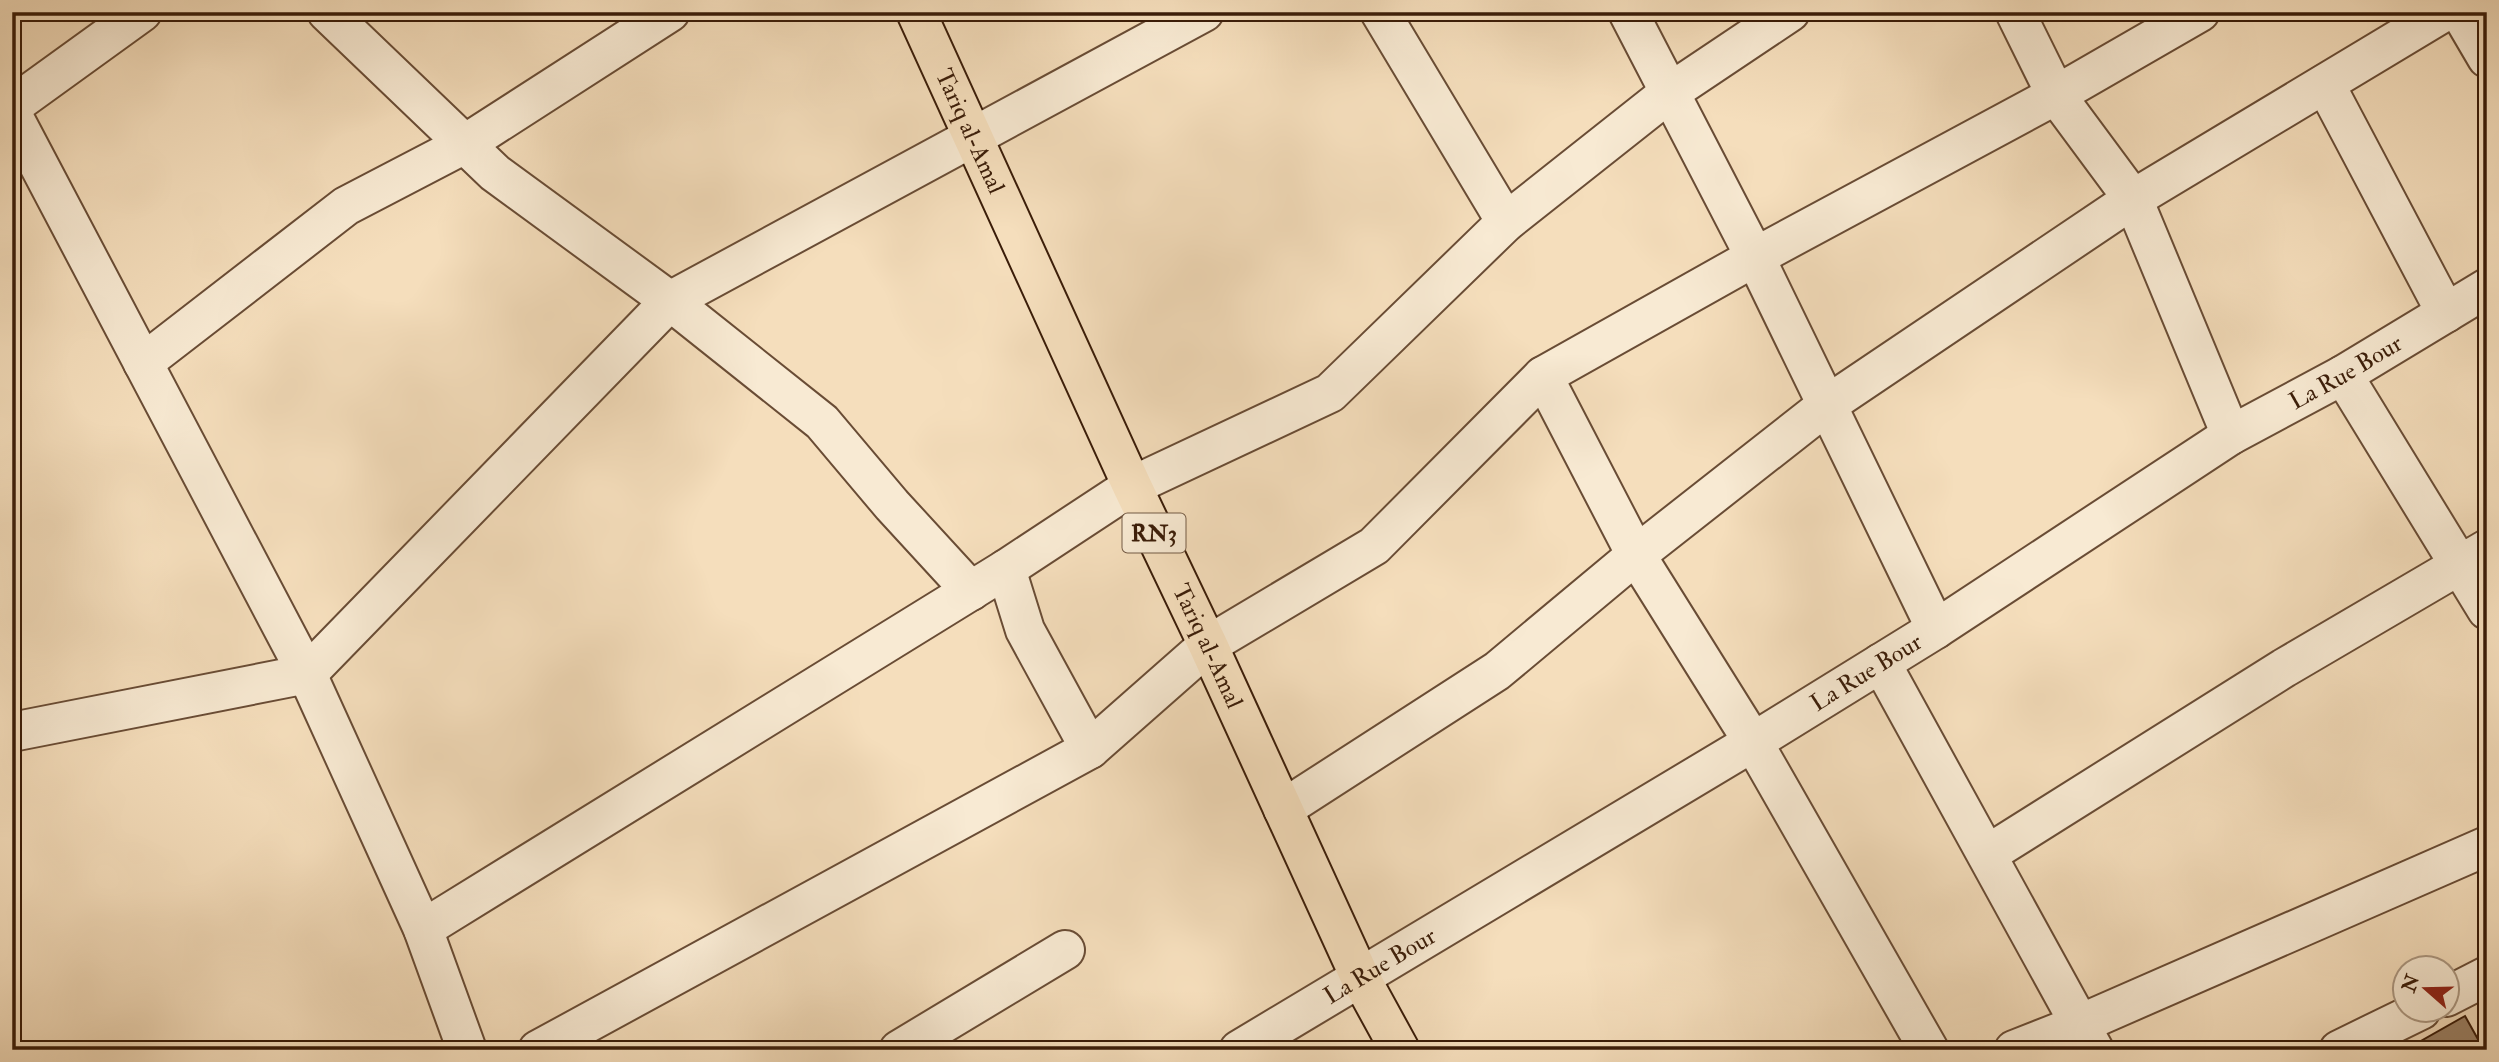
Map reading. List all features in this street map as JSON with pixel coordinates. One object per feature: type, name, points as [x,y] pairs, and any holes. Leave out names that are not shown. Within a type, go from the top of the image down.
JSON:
[{"type":"highway","name":"Tariq al-Amal","points":[[916,12],[1360,977],[1400,1050]]},
{"type":"street","points":[[12,106],[142,12]]},
{"type":"street","points":[[327,12],[495,173],[670,301],[822,422],[892,505],[971,591]]},
{"type":"street","points":[[143,363],[346,206],[465,144],[670,12]]},
{"type":"street","points":[[12,732],[307,674],[670,301],[1204,12]]},
{"type":"street","points":[[1380,12],[1506,222]]},
{"type":"street","points":[[1628,12],[1755,257],[1936,629]]},
{"type":"street","points":[[423,929],[971,591],[1132,486],[1330,393],[1506,222],[1669,93],[1790,12]]},
{"type":"street","points":[[2015,12],[2056,95],[2133,200],[2231,435]]},
{"type":"street","points":[[538,1050],[1090,748],[1208,645],[1374,546],[1543,376],[1755,257],[2056,95],[2200,12]]},
{"type":"street","points":[[1283,809],[1497,671],[1636,555],[1827,405],[2133,200],[2444,12]]},
{"type":"street","points":[[2460,12],[2487,58]]},
{"type":"street","points":[[2325,84],[2446,313]]},
{"type":"street","points":[[12,114],[307,674],[423,929],[467,1050]]},
{"type":"street","name":"La Rue Bour","points":[[1239,1050],[1753,742],[1936,629],[2231,435],[2343,375],[2487,288]]},
{"type":"street","points":[[2343,375],[2473,557],[2487,610]]},
{"type":"street","points":[[1543,376],[1636,555],[1753,742],[1929,1050]]},
{"type":"street","points":[[1987,854],[2284,668],[2473,557]]},
{"type":"street","points":[[1006,569],[1025,631],[1090,748]]},
{"type":"street","points":[[1881,663],[2087,1037]]},
{"type":"street","points":[[2014,1050],[2087,1037],[2487,846]]},
{"type":"street","points":[[903,1049],[1065,950]]},
{"type":"street","points":[[2460,990],[2487,976]]},
{"type":"street","points":[[2339,1050],[2392,1024]]},
{"type":"building","points":[[2465,1016],[2484,1050],[2405,1050],[2451,1024],[2460,1024],[2460,1019]]}]
